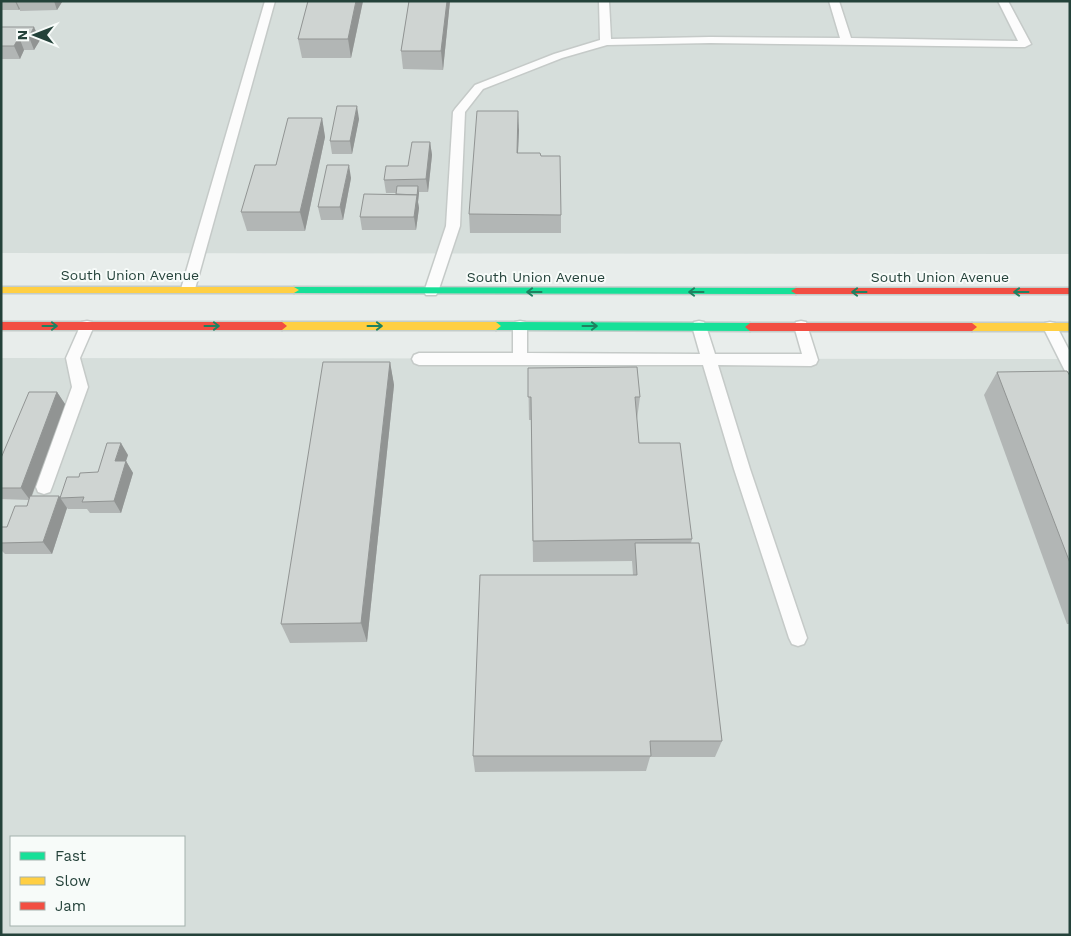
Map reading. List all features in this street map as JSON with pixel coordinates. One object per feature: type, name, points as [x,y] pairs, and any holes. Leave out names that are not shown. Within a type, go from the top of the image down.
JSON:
[{"type":"main road","name":"South Union Avenue","points":[[1,290],[1070,292]]},
{"type":"main road","points":[[420,305],[431,292]]},
{"type":"main road","points":[[774,303],[804,292]]},
{"type":"main road","points":[[184,326],[206,312]]},
{"type":"main road","points":[[526,326],[579,314]]},
{"type":"main road","points":[[1,326],[1070,327]]},
{"type":"lane","points":[[188,289],[270,1]]},
{"type":"lane","points":[[604,1],[606,42]]},
{"type":"lane","points":[[834,1],[847,42]]},
{"type":"lane","points":[[431,292],[453,226],[458,112],[479,87],[558,56],[606,42],[710,40],[1025,44],[1003,1]]},
{"type":"lane","points":[[44,487],[80,387],[73,358],[87,326]]},
{"type":"lane","points":[[520,358],[526,326]]},
{"type":"lane","points":[[699,326],[742,468],[798,638]]},
{"type":"lane","points":[[419,359],[811,360],[802,326]]},
{"type":"lane","points":[[1050,327],[1070,367]]},
{"type":"shaded area","points":[[1,1],[1070,1],[1070,254],[1,253]]},
{"type":"shaded area","points":[[1,358],[1070,359],[1070,935],[1,935]]},
{"type":"building","points":[[308,1],[356,1],[348,39],[298,39]]},
{"type":"building","points":[[409,1],[447,1],[441,51],[401,51]]},
{"type":"building","points":[[1,27],[34,27],[29,37],[19,37],[14,46],[1,46]]},
{"type":"building","points":[[337,106],[357,106],[350,141],[330,141]]},
{"type":"building","points":[[477,111],[518,111],[517,153],[540,153],[541,156],[560,156],[561,215],[469,214]]},
{"type":"building","points":[[288,118],[322,118],[300,212],[241,212],[255,165],[276,165]]},
{"type":"building","points":[[412,142],[430,142],[426,179],[384,180],[386,166],[408,166]]},
{"type":"building","points":[[327,165],[349,165],[340,207],[318,207]]},
{"type":"building","points":[[397,186],[418,186],[417,196],[396,194]]},
{"type":"building","points":[[364,194],[417,195],[414,217],[360,217]]},
{"type":"building","points":[[323,362],[390,362],[361,623],[281,624]]},
{"type":"building","points":[[637,367],[640,397],[635,397],[639,443],[680,443],[692,539],[533,541],[531,397],[528,397],[528,368]]},
{"type":"building","points":[[1067,371],[1070,376],[1070,563],[997,372]]},
{"type":"building","points":[[29,392],[57,392],[21,488],[1,488],[1,458]]},
{"type":"building","points":[[107,443],[121,443],[115,461],[126,461],[114,501],[82,502],[84,497],[60,498],[67,477],[79,477],[80,473],[98,472]]},
{"type":"building","points":[[30,496],[59,496],[43,542],[1,543],[1,528],[7,527],[15,506],[27,506]]},
{"type":"building","points":[[635,543],[699,543],[722,741],[650,741],[651,756],[473,756],[480,575],[637,575]]},
{"type":"traffic: fast","points":[[294,290],[796,291]]},
{"type":"traffic: fast","points":[[496,326],[750,327]]},
{"type":"traffic: slow","points":[[1,290],[294,290]]},
{"type":"traffic: slow","points":[[282,326],[496,326]]},
{"type":"traffic: slow","points":[[972,327],[1070,327]]},
{"type":"traffic: jam","points":[[796,291],[1070,291]]},
{"type":"traffic: jam","points":[[1,326],[282,326]]},
{"type":"traffic: jam","points":[[750,327],[972,327]]}]
